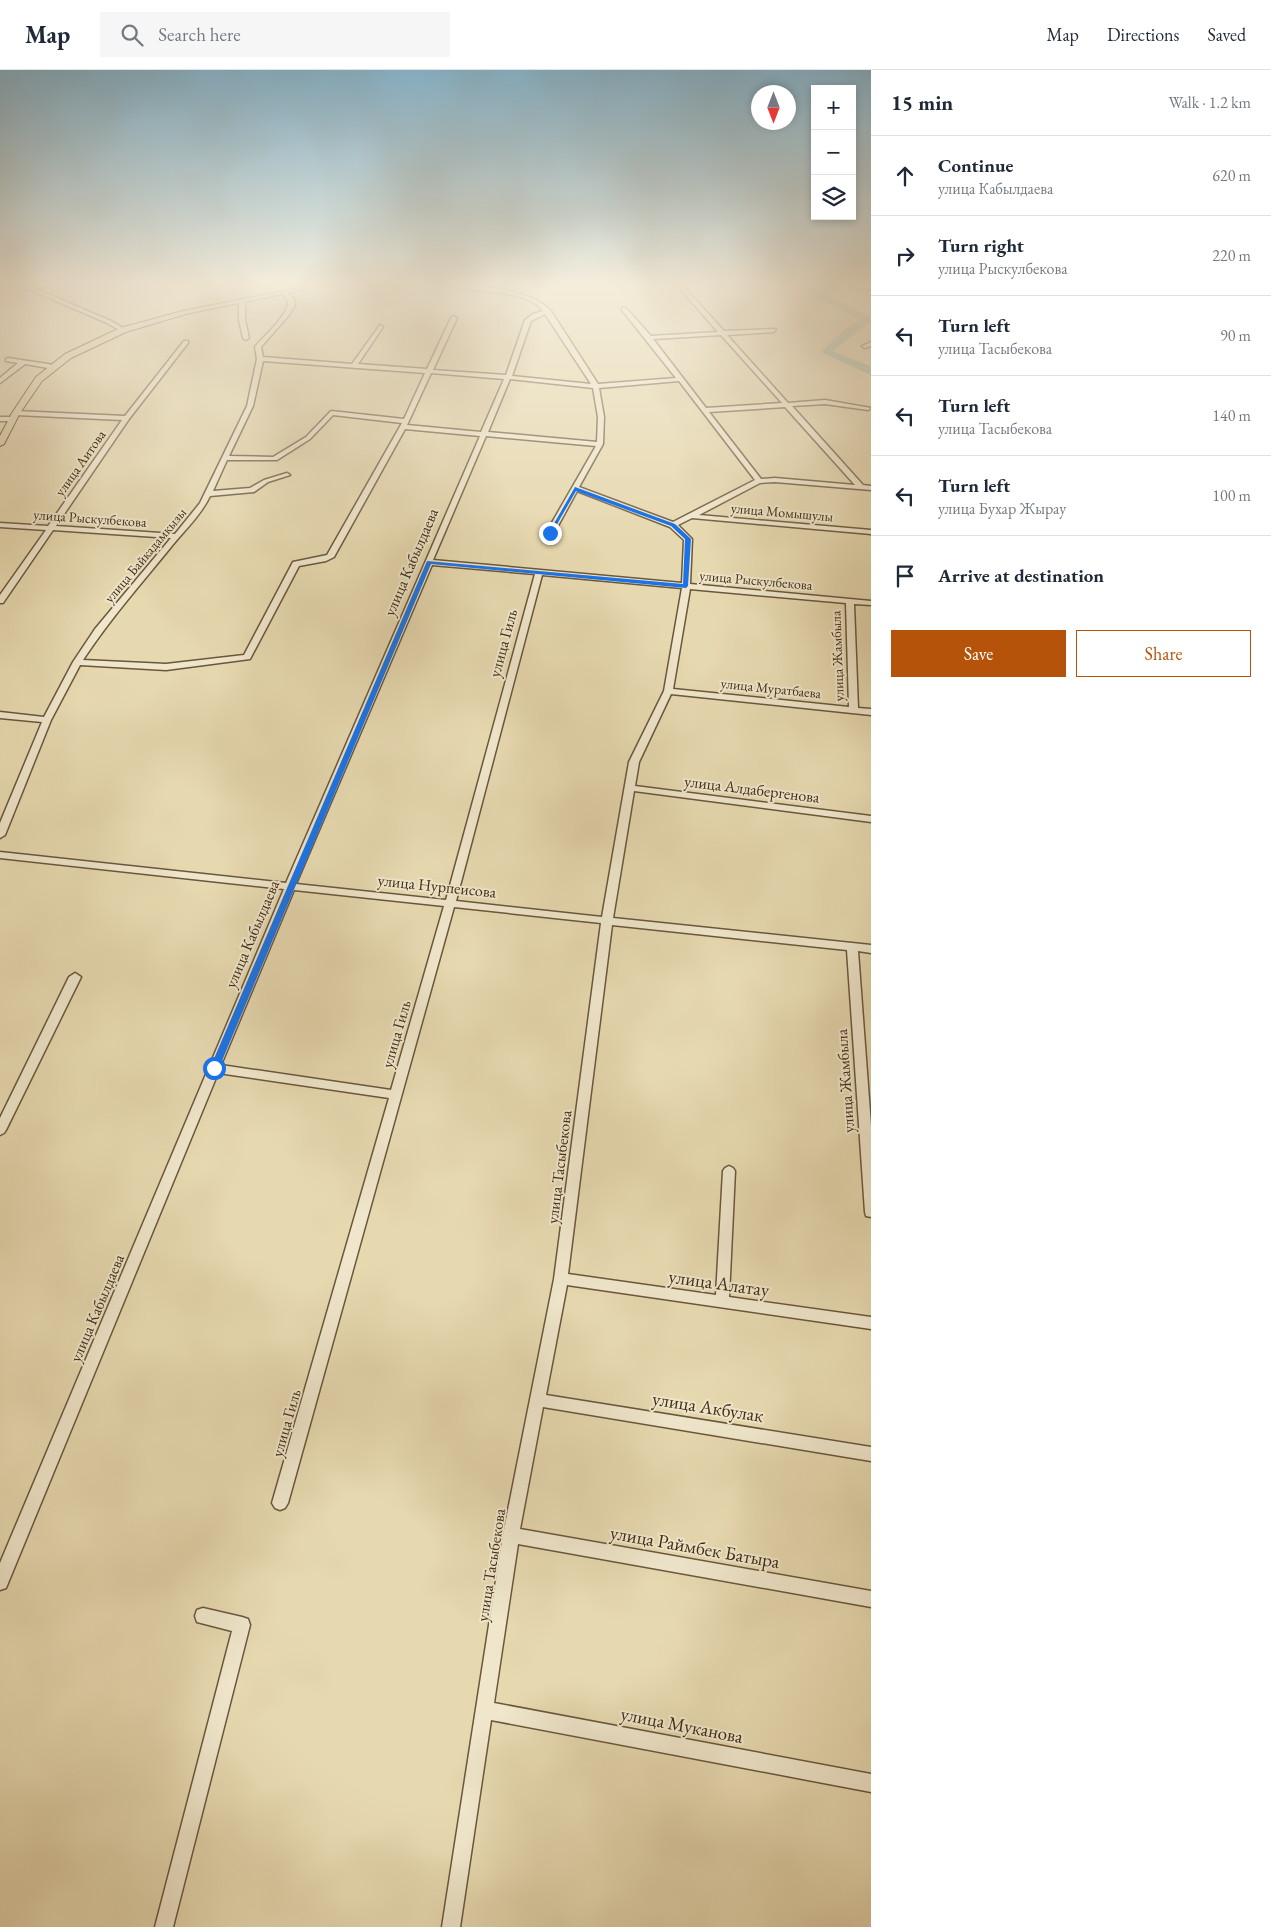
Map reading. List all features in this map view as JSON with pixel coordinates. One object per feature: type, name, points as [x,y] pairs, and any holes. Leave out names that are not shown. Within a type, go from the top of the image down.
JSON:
[{"type":"main road","points":[[0,444],[15,416],[39,379],[48,372]]},
{"type":"street","points":[[0,381],[12,372]]},
{"type":"street","name":"улица Аитова","points":[[0,601],[127,418],[163,372]]},
{"type":"street","name":"улица Байкадамкызы","points":[[0,834],[46,720],[77,662],[98,631],[203,504],[250,406],[257,372]]},
{"type":"street","points":[[77,662],[166,667],[247,657],[296,564],[306,559],[321,560],[330,556],[405,424],[430,372]]},
{"type":"street","points":[[437,372],[596,386],[682,380]]},
{"type":"street","name":"улица Кабылдаева","points":[[0,1582],[290,886],[510,372]]},
{"type":"street","points":[[550,533],[600,444],[601,417],[596,386],[587,372]]},
{"type":"street","points":[[676,372],[759,480]]},
{"type":"street","points":[[758,372],[862,488]]},
{"type":"street","points":[[705,410],[825,402],[868,408]]},
{"type":"street","points":[[226,458],[275,459],[308,438],[331,413],[483,434],[600,444]]},
{"type":"street","points":[[0,419],[15,416],[127,418]]},
{"type":"street","points":[[208,494],[251,490],[266,481],[287,475]]},
{"type":"street","points":[[575,488],[673,525],[759,480],[871,488]]},
{"type":"street","name":"улица Момышулы","points":[[690,516],[871,532]]},
{"type":"street","name":"улица Рыскулбекова","points":[[0,525],[178,536]]},
{"type":"street","name":"улица Тасыбекова","points":[[451,1927],[511,1535],[539,1400],[561,1279],[607,920],[634,762],[668,691],[686,586],[688,539],[673,525]]},
{"type":"street","name":"улица Рыскулбекова","points":[[429,562],[871,603]]},
{"type":"street","name":"улица Гиль","points":[[280,1503],[450,904],[539,572]]},
{"type":"street","name":"улица Жамбыла","points":[[850,601],[854,711]]},
{"type":"street","name":"улица Муратбаева","points":[[668,691],[871,712]]},
{"type":"street","points":[[0,715],[46,720]]},
{"type":"street","name":"улица Алдабергенова","points":[[630,788],[871,819]]},
{"type":"street","name":"улица Нурпеисова","points":[[0,855],[871,949]]},
{"type":"street","name":"улица Жамбыла","points":[[852,947],[871,1212]]},
{"type":"street","points":[[0,1130],[4,1113],[75,977]]},
{"type":"street","points":[[214,1068],[396,1095]]},
{"type":"street","points":[[722,1302],[729,1171]]},
{"type":"street","name":"улица Алатау","points":[[561,1279],[871,1323]]},
{"type":"street","name":"улица Акбулак","points":[[539,1400],[871,1454]]},
{"type":"street","name":"улица Раймбек Батыра","points":[[511,1535],[871,1599]]},
{"type":"street","points":[[164,1927],[242,1625],[203,1616]]},
{"type":"street","name":"улица Муканова","points":[[484,1710],[871,1783]]},
{"type":"route","points":[[214,1068],[429,562],[686,586],[688,539],[673,525],[575,488],[550,533]]}]
